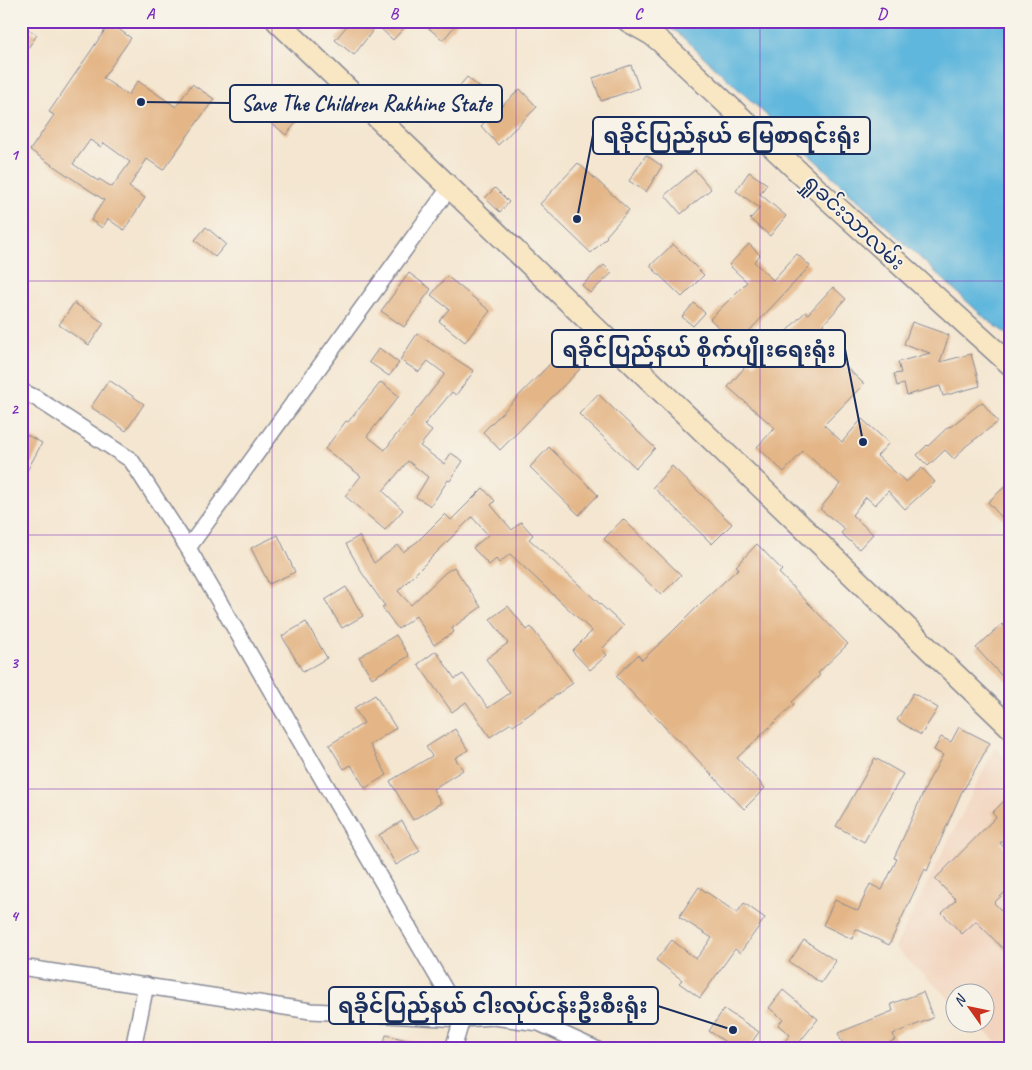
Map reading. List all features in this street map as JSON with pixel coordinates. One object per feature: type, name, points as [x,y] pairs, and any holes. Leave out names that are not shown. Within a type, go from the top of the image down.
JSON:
[{"type":"street","points":[[278,21],[1008,721]]},
{"type":"street","name":"ရှုခင်းသာလမ်း","points":[[628,21],[661,42],[820,192],[1011,365]]},
{"type":"street","points":[[188,548],[450,187]]},
{"type":"street","points":[[21,391],[36,398],[131,460],[188,548],[462,1019],[454,1049]]},
{"type":"street","points":[[21,967],[311,1011],[462,1019],[492,1016],[539,1023],[596,1049]]},
{"type":"street","points":[[133,1049],[146,986]]},
{"type":"shaded area","points":[[995,748],[1011,762],[1011,1049],[1004,1049],[986,1032],[994,1032],[994,982],[944,982],[944,994],[895,948]]},
{"type":"water","points":[[655,21],[1011,21],[1011,337],[986,319],[677,32]]},
{"type":"building","points":[[351,21],[410,21],[393,40],[377,25],[354,55],[335,40]]},
{"type":"building","points":[[420,21],[459,21],[443,40]]},
{"type":"building","points":[[110,23],[131,38],[103,78],[128,95],[138,81],[176,107],[192,84],[214,99],[163,170],[147,159],[129,187],[145,198],[124,230],[108,219],[102,228],[91,220],[104,200],[30,150],[54,115],[49,112]],"holes":[[[90,140],[101,147],[104,143],[130,162],[112,187],[99,179],[98,181],[73,164]]]},
{"type":"building","points":[[21,24],[37,35],[21,58]]},
{"type":"building","points":[[631,65],[639,88],[601,101],[593,78]]},
{"type":"building","points":[[467,77],[502,106],[520,89],[537,107],[498,145],[481,126],[484,123],[451,96]]},
{"type":"building","points":[[285,97],[304,113],[286,135],[267,119]]},
{"type":"building","points":[[646,155],[662,166],[646,192],[629,181]]},
{"type":"building","points":[[578,163],[629,210],[591,253],[540,204]]},
{"type":"building","points":[[695,170],[711,189],[681,214],[665,195]]},
{"type":"building","points":[[749,172],[767,184],[760,194],[786,216],[770,236],[750,219],[760,208],[736,191]]},
{"type":"building","points":[[495,188],[509,202],[500,212],[485,198]]},
{"type":"building","points":[[206,227],[226,244],[215,257],[195,240]]},
{"type":"building","points":[[673,244],[704,275],[682,297],[650,266]]},
{"type":"building","points":[[749,244],[760,255],[754,262],[773,280],[797,254],[810,266],[737,344],[710,319],[747,282],[729,265]]},
{"type":"building","points":[[604,265],[612,273],[590,293],[582,285]]},
{"type":"building","points":[[409,273],[431,289],[404,327],[381,311]]},
{"type":"building","points":[[447,276],[490,311],[465,342],[439,321],[449,309],[431,295]]},
{"type":"building","points":[[833,287],[846,299],[821,327],[831,336],[823,345],[864,384],[824,425],[842,442],[862,419],[889,443],[877,456],[906,482],[922,468],[935,482],[905,509],[888,491],[875,505],[866,497],[852,515],[873,534],[859,549],[841,533],[845,529],[820,509],[840,484],[803,451],[784,472],[757,447],[775,428],[728,387],[750,361],[754,365],[805,312],[808,314]]},
{"type":"building","points":[[74,303],[104,323],[89,345],[59,325]]},
{"type":"building","points":[[694,303],[705,313],[693,326],[682,317]]},
{"type":"building","points":[[912,322],[949,335],[940,362],[971,354],[980,386],[943,396],[940,386],[907,395],[904,384],[897,386],[894,374],[901,373],[898,362],[930,353],[904,344]]},
{"type":"building","points":[[417,334],[474,371],[456,395],[452,392],[424,425],[432,431],[420,446],[444,464],[451,453],[463,461],[431,506],[416,497],[428,477],[408,461],[383,491],[403,510],[385,530],[345,496],[361,476],[325,449],[346,421],[348,422],[381,382],[399,396],[367,436],[385,450],[445,374],[428,361],[419,372],[400,360]]},
{"type":"building","points":[[379,348],[399,363],[389,376],[369,362]]},
{"type":"building","points":[[562,352],[580,369],[500,450],[483,432]]},
{"type":"building","points":[[109,380],[144,404],[126,431],[91,407]]},
{"type":"building","points":[[598,394],[655,448],[636,468],[579,414]]},
{"type":"building","points":[[982,402],[998,422],[966,446],[954,459],[945,450],[928,466],[917,455],[949,426]]},
{"type":"building","points":[[27,435],[42,443],[21,482],[21,446]]},
{"type":"building","points":[[549,447],[598,495],[579,515],[530,467]]},
{"type":"building","points":[[672,466],[732,524],[712,544],[653,487]]},
{"type":"building","points":[[1011,481],[1011,528],[988,502]]},
{"type":"building","points":[[483,488],[495,501],[491,505],[512,530],[521,522],[533,535],[529,539],[624,626],[602,649],[607,655],[590,670],[572,651],[592,631],[510,554],[499,563],[496,559],[489,565],[473,548],[488,535],[472,517],[398,591],[411,605],[446,572],[454,567],[481,607],[452,628],[454,632],[434,645],[416,616],[398,629],[382,607],[385,606],[362,573],[346,544],[359,536],[374,563],[398,545],[403,552],[418,541],[445,514],[451,520]]},
{"type":"building","points":[[623,519],[681,575],[661,595],[604,539]]},
{"type":"building","points":[[278,535],[295,572],[269,584],[251,548]]},
{"type":"building","points":[[757,544],[782,570],[779,573],[848,644],[818,673],[820,675],[792,702],[794,704],[737,758],[765,788],[744,809],[616,676],[638,655],[642,660],[671,633],[739,568],[736,566]]},
{"type":"building","points":[[346,587],[363,616],[342,628],[325,600]]},
{"type":"building","points":[[508,606],[527,630],[531,627],[573,683],[513,726],[511,723],[490,737],[466,702],[452,712],[418,664],[436,651],[455,679],[463,674],[488,708],[510,693],[486,659],[508,643],[490,619]]},
{"type":"building","points":[[306,622],[327,658],[303,672],[282,636]]},
{"type":"building","points":[[1002,624],[1011,633],[1011,686],[976,648]]},
{"type":"building","points":[[396,635],[409,656],[372,678],[359,657]]},
{"type":"building","points":[[913,693],[938,708],[921,735],[897,720]]},
{"type":"building","points":[[375,695],[396,728],[370,745],[387,775],[365,788],[351,765],[344,769],[329,745],[364,723],[354,708]]},
{"type":"building","points":[[959,727],[990,743],[963,789],[927,871],[925,869],[889,945],[856,929],[852,939],[823,925],[835,900],[858,911],[870,884],[882,890],[897,859],[894,858],[929,780],[943,755],[934,750],[941,737],[951,742]]},
{"type":"building","points":[[455,729],[468,750],[455,758],[463,770],[433,789],[441,803],[413,820],[390,781],[432,756],[426,747]]},
{"type":"building","points":[[875,758],[903,774],[864,842],[836,826]]},
{"type":"building","points":[[1011,794],[1011,832],[1000,843],[1011,855],[1011,886],[994,903],[1011,920],[1011,957],[976,921],[962,934],[942,913],[956,900],[935,879],[996,817],[992,813]]},
{"type":"building","points":[[402,821],[420,851],[396,865],[379,835]]},
{"type":"building","points":[[699,887],[737,913],[744,903],[765,918],[740,953],[735,949],[700,998],[679,983],[682,980],[656,960],[672,940],[696,959],[712,938],[679,917]]},
{"type":"building","points":[[804,940],[836,961],[821,983],[789,962]]},
{"type":"building","points":[[783,990],[818,1019],[794,1049],[778,1049],[790,1035],[778,1025],[783,1019],[769,1008]]},
{"type":"building","points":[[923,992],[933,1018],[893,1034],[895,1040],[874,1049],[845,1049],[838,1033],[893,1011],[891,1004]]},
{"type":"building","points":[[724,1009],[759,1032],[747,1049],[736,1049],[709,1031]]},
{"type":"building","points":[[386,1035],[424,1044],[423,1049],[382,1049]]},
{"type":"place","name":"Save The Children Rakhine State","points":[[141,102]]},
{"type":"place","name":"ရခိုင်ပြည်နယ် မြေစာရင်းရုံး","points":[[577,219]]},
{"type":"place","name":"ရခိုင်ပြည်နယ် စိုက်ပျိုးရေးရုံး","points":[[863,442]]},
{"type":"place","name":"ရခိုင်ပြည်နယ် ငါးလုပ်ငန်းဦးစီးရုံး","points":[[733,1030]]}]
